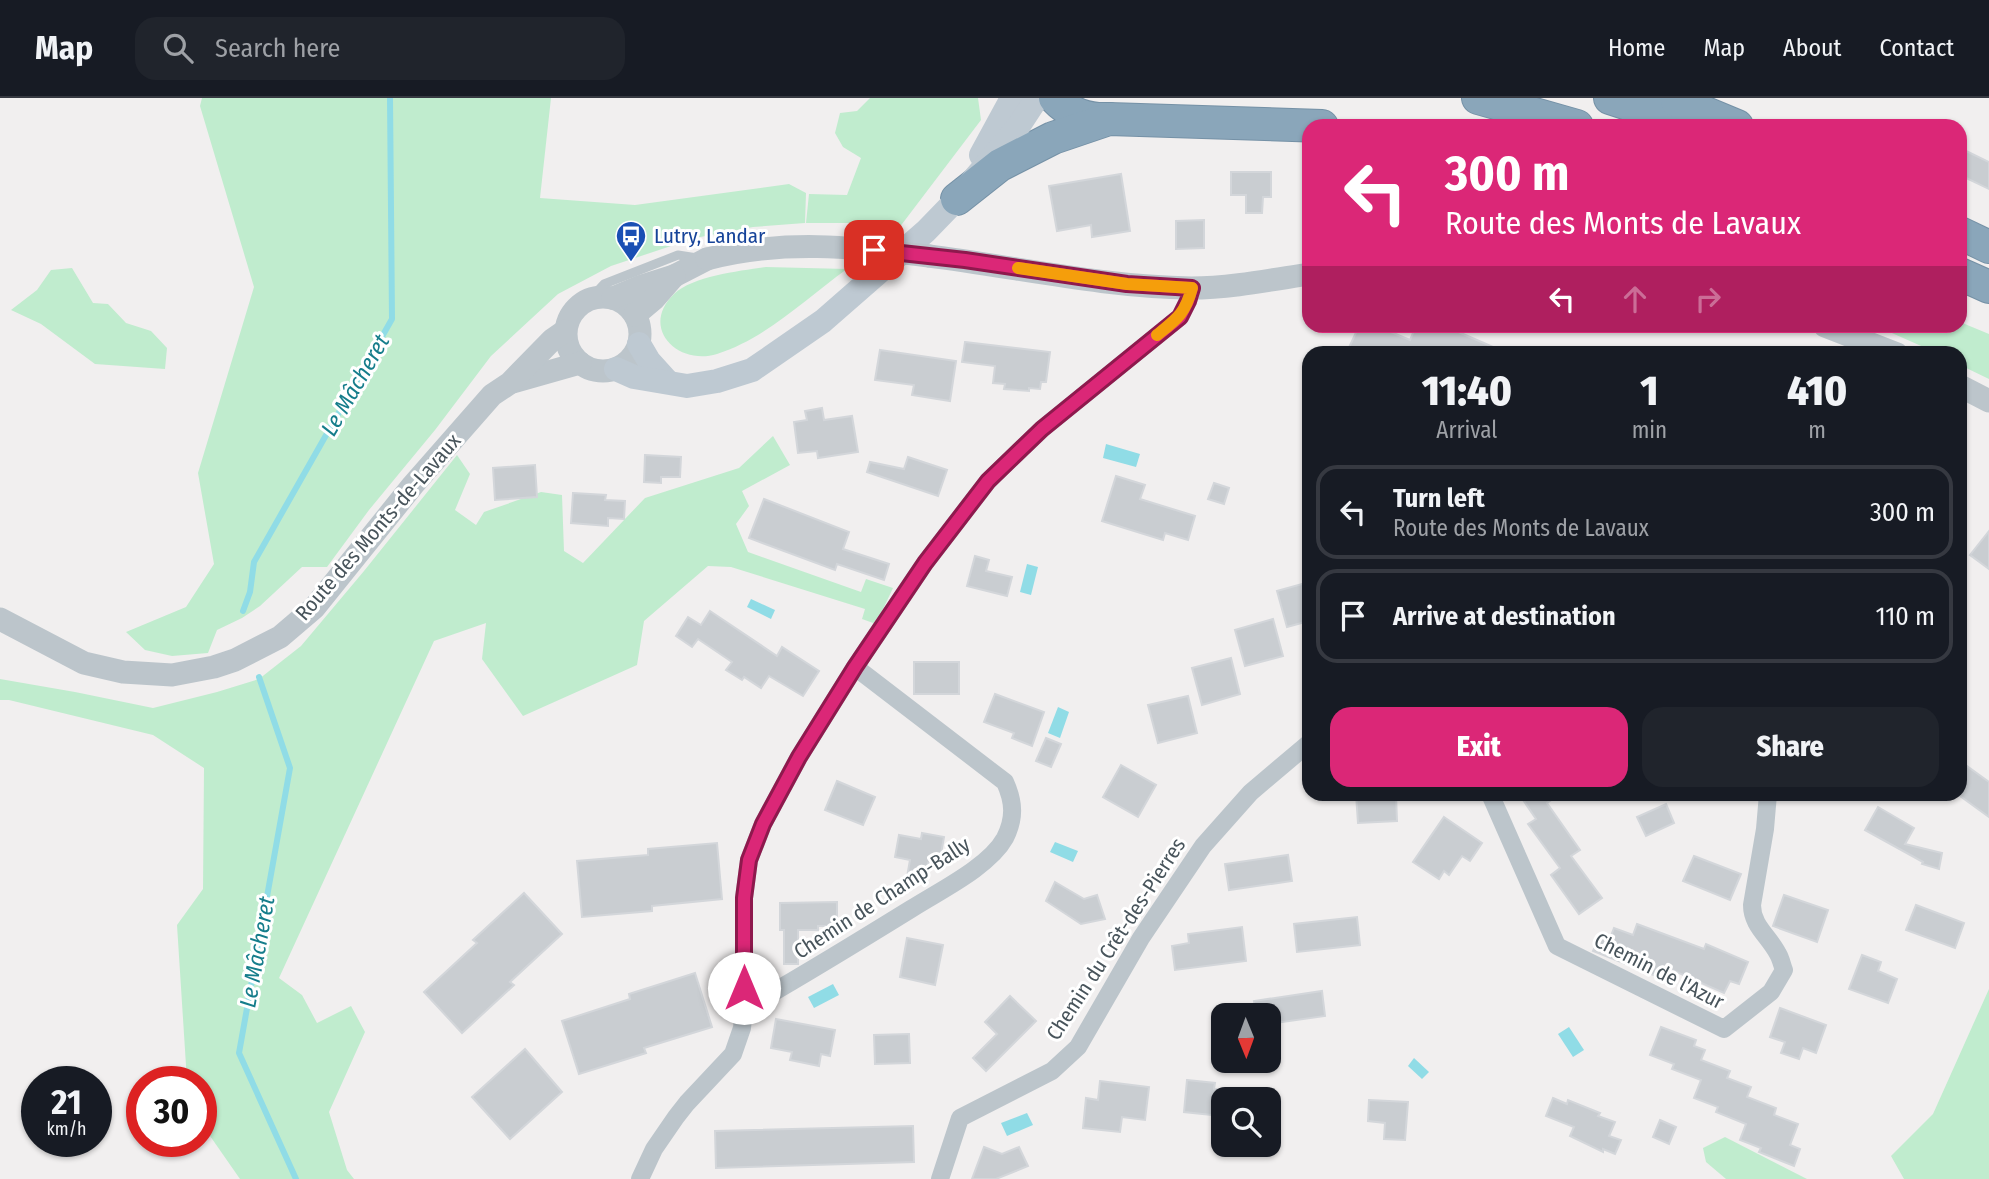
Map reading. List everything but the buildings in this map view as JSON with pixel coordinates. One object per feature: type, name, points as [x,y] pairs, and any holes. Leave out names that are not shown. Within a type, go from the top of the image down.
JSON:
[{"type":"highway","points":[[1055,98],[1072,112],[1096,120],[1302,125]]},
{"type":"highway","points":[[1478,98],[1552,119]]},
{"type":"highway","points":[[1609,98],[1674,119]]},
{"type":"highway","points":[[1669,98],[1720,119]]},
{"type":"highway","points":[[957,199],[1000,165],[1053,138],[1109,120]]},
{"type":"highway","points":[[1967,236],[1989,247]]},
{"type":"highway","points":[[1967,277],[1989,287]]},
{"type":"main road","points":[[957,199],[1012,98]]},
{"type":"main road","points":[[616,369],[634,377],[687,386],[718,381],[752,370],[823,321],[926,231],[1018,127],[1037,98]]},
{"type":"main road","points":[[639,344],[649,361],[668,382]]},
{"type":"street","points":[[602,298],[622,302],[635,315],[640,334],[634,355],[626,363],[616,369],[597,371],[580,363],[567,343],[565,331],[568,320],[582,303],[639,287],[665,270],[729,254],[777,247],[846,247],[1127,284],[1192,288],[1302,275]]},
{"type":"street","points":[[635,315],[654,299],[665,270]]},
{"type":"street","points":[[640,1179],[654,1149],[687,1103],[733,1054],[742,1028],[744,1009],[744,898],[749,860],[763,824],[799,757],[925,563],[988,481],[1042,429],[1180,317],[1192,288]]},
{"type":"street","name":"Route des Monts-de-Lavaux","points":[[0,619],[84,663],[123,672],[172,675],[235,660],[280,637],[314,608],[413,485],[492,395],[510,383],[552,340],[565,331]]},
{"type":"street","points":[[1843,333],[1878,346]]},
{"type":"street","points":[[510,383],[580,363]]},
{"type":"street","points":[[1967,390],[1989,401]]},
{"type":"street","name":"Chemin de Champ-Bally","points":[[744,1009],[812,971],[979,866],[1004,840],[1013,817],[1012,799],[1005,782],[855,667]]},
{"type":"street","name":"Chemin du Crêt-des-Pierres","points":[[940,1179],[960,1118],[1052,1071],[1078,1047],[1141,938],[1203,846],[1251,792],[1302,749]]},
{"type":"street","name":"Chemin de l'Azur","points":[[1493,801],[1557,946],[1724,1029],[1771,992],[1784,970],[1778,954],[1757,926],[1752,914],[1767,801]]},
{"type":"green space","points":[[202,98],[551,98],[540,198],[635,205],[789,184],[806,193],[805,223],[753,227],[695,238],[611,266],[558,294],[491,356],[327,567],[302,567],[260,606],[217,630],[208,653],[172,656],[145,650],[126,632],[186,607],[214,564],[198,473],[254,287],[200,106]]},
{"type":"green space","points":[[870,98],[978,98],[981,120],[899,228],[850,223],[806,223],[809,194],[847,195],[861,158],[843,147],[835,133],[840,113],[857,111]]},
{"type":"green space","points":[[766,267],[847,269],[785,317],[735,347],[703,356],[677,349],[668,341],[662,331],[660,319],[664,307],[674,294],[705,279]]},
{"type":"green space","points":[[72,268],[93,303],[108,304],[126,323],[151,331],[167,348],[165,369],[95,364],[41,324],[11,310],[37,290],[51,270]]},
{"type":"green space","points":[[1967,325],[1989,334],[1989,379],[1967,368],[1967,346],[1921,346],[1892,333],[1967,333]]},
{"type":"green space","points":[[773,436],[790,465],[742,491],[749,506],[736,524],[748,552],[861,592],[866,579],[893,588],[876,624],[862,619],[865,609],[731,567],[708,566],[644,621],[637,665],[523,716],[482,659],[486,623],[434,641],[279,978],[302,995],[317,1023],[351,1006],[365,1032],[329,1112],[347,1170],[354,1179],[240,1179],[217,1146],[217,1066],[186,1066],[177,925],[203,889],[204,768],[153,735],[0,700],[0,679],[153,708],[259,679],[301,646],[457,455],[470,474],[455,510],[476,525],[484,512],[541,492],[562,495],[564,551],[583,563],[645,498],[739,468]]},
{"type":"green space","points":[[1989,989],[1989,1179],[1904,1179],[1891,1156],[1933,1114]]},
{"type":"green space","points":[[1725,1137],[1807,1179],[1726,1179],[1706,1162],[1703,1148]]},
{"type":"water","points":[[1106,444],[1140,454],[1136,467],[1103,458]]},
{"type":"water","points":[[1027,564],[1038,567],[1031,595],[1020,592]]},
{"type":"water","points":[[751,599],[775,610],[771,619],[747,607]]},
{"type":"water","points":[[1058,707],[1069,712],[1060,738],[1048,733]]},
{"type":"water","points":[[1055,842],[1078,851],[1073,862],[1050,852]]},
{"type":"water","points":[[833,984],[839,995],[814,1008],[808,997]]},
{"type":"water","points":[[1569,1027],[1584,1050],[1573,1057],[1558,1034]]},
{"type":"water","points":[[1414,1058],[1429,1072],[1422,1079],[1408,1066]]},
{"type":"water","points":[[1027,1113],[1033,1125],[1007,1136],[1001,1123]]},
{"type":"waterway","name":"Le Mâcheret","points":[[243,611],[250,592],[254,562],[392,319],[390,98]]},
{"type":"waterway","name":"Le Mâcheret","points":[[259,677],[290,768],[239,1053],[296,1179]]},
{"type":"slow traffic","points":[[1018,268],[1127,284],[1192,288],[1180,317],[1157,335]]},
{"type":"place","name":"Lutry, Landar","points":[[631,263]]},
{"type":"route","points":[[744,988],[744,898],[749,860],[763,824],[799,757],[855,667],[925,563],[988,481],[1042,429],[1180,317],[1192,288],[1127,284],[965,260],[874,250]]}]
